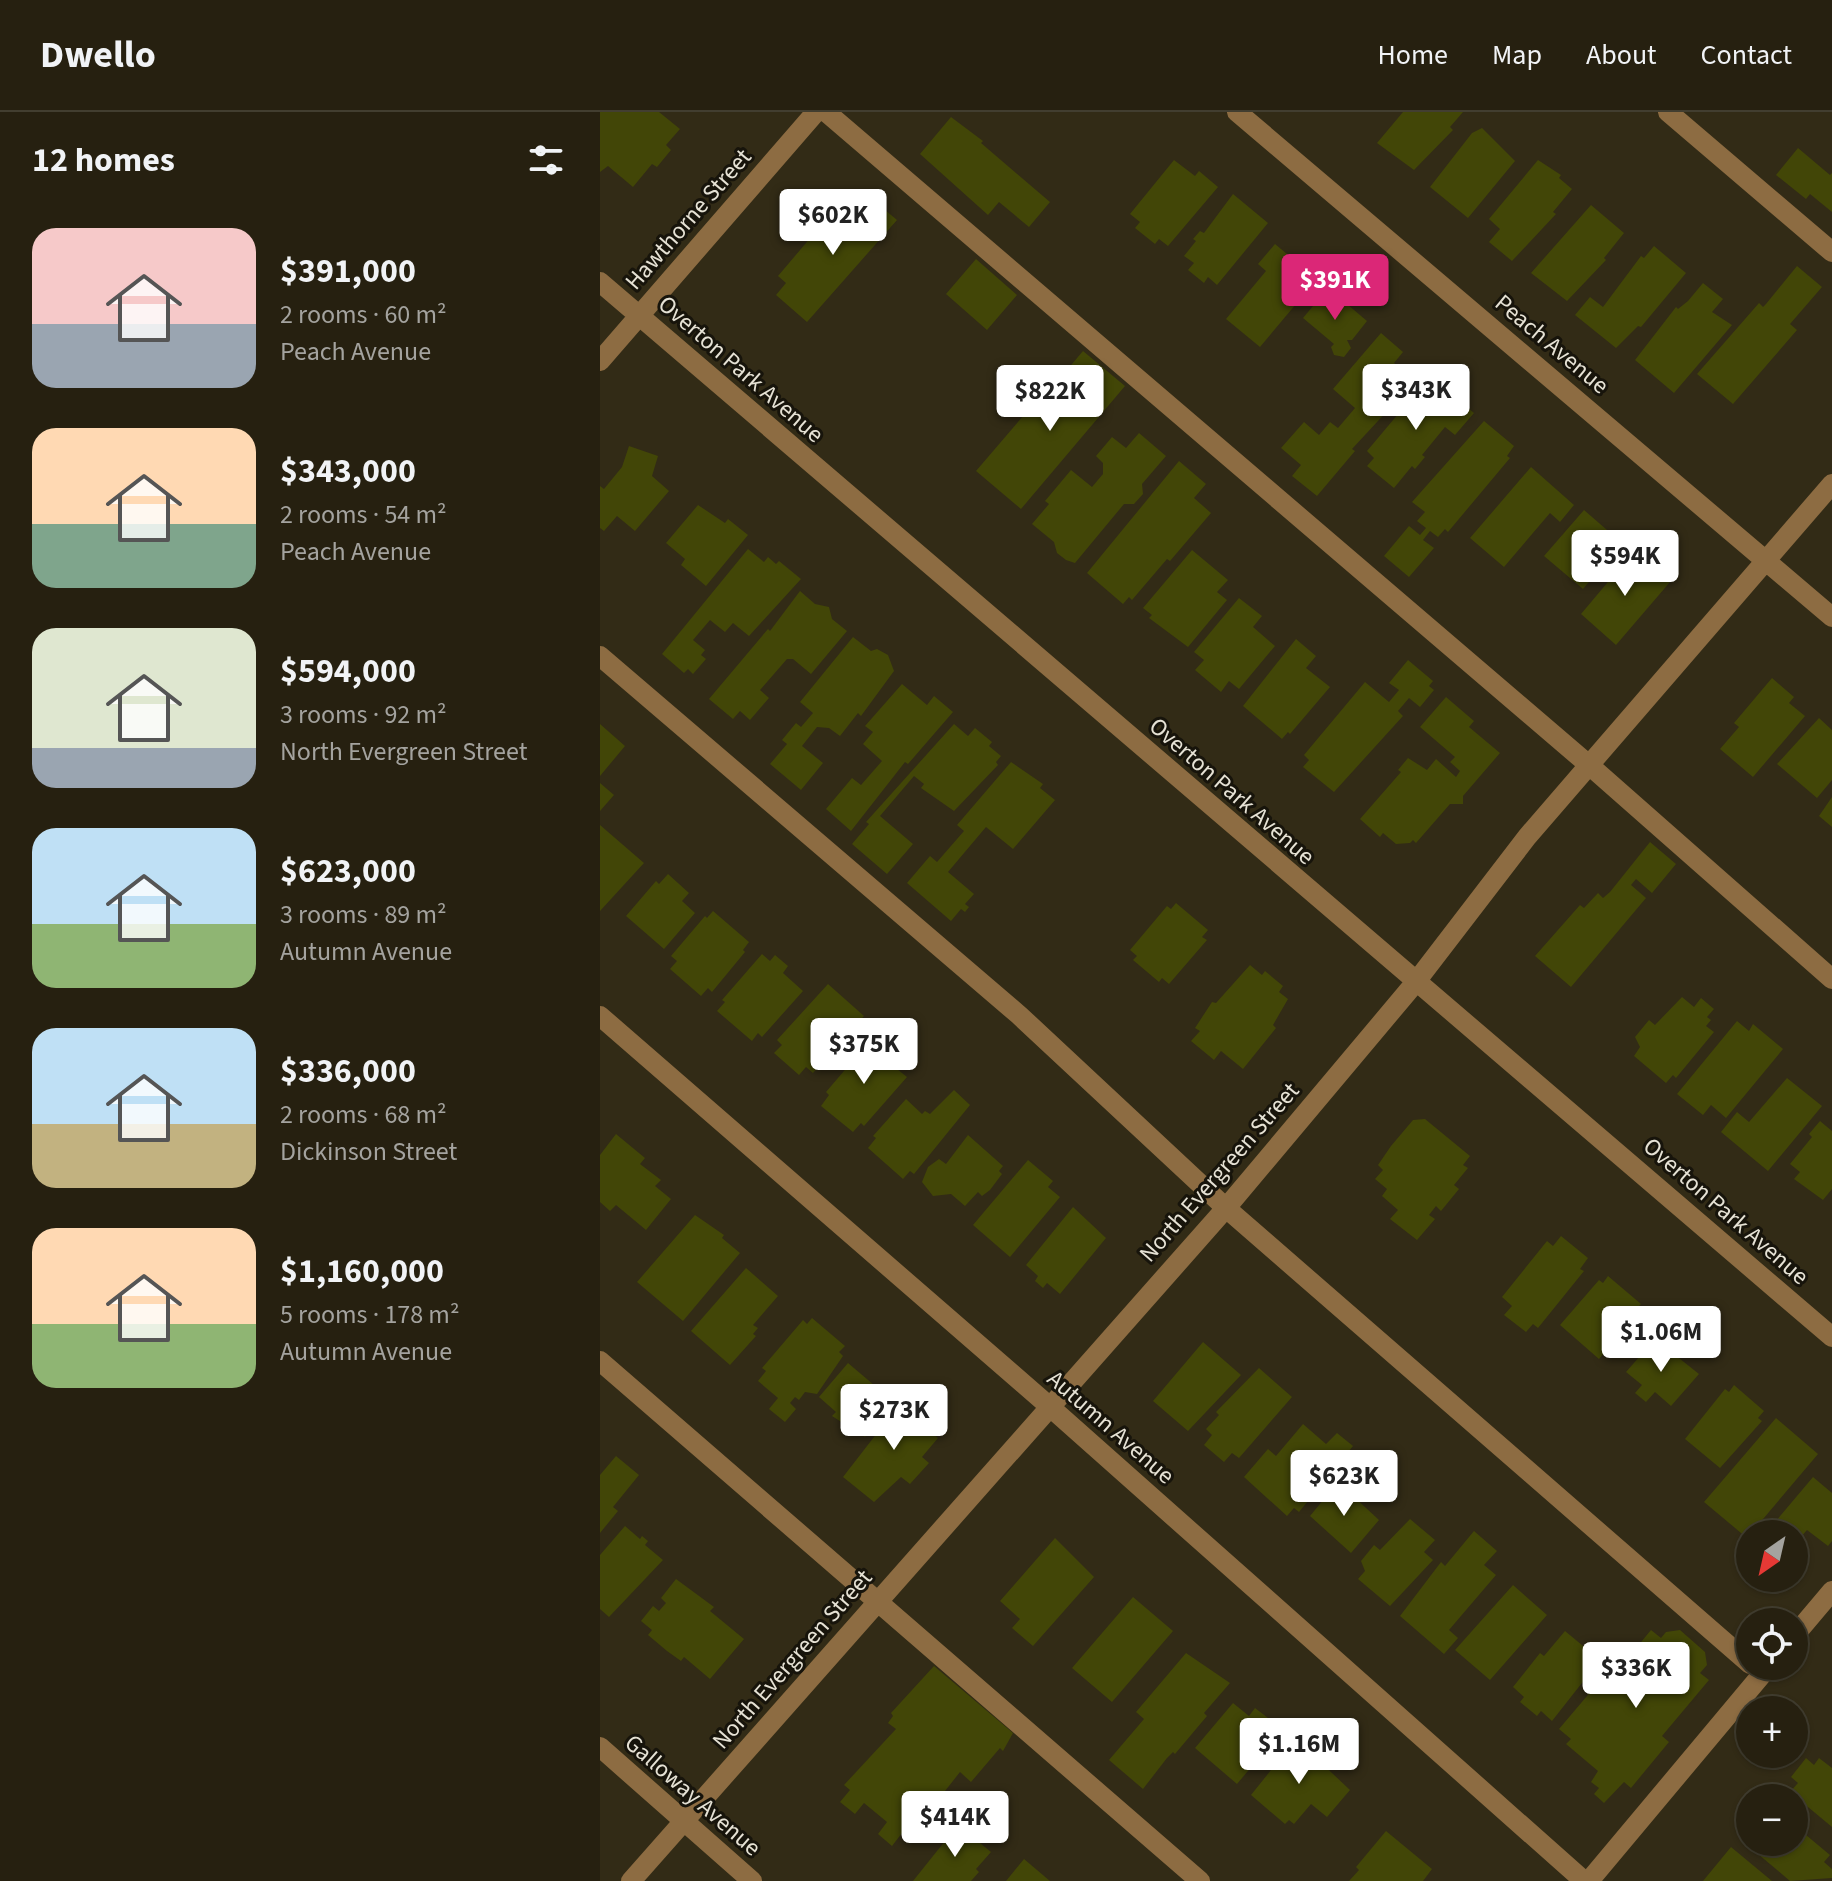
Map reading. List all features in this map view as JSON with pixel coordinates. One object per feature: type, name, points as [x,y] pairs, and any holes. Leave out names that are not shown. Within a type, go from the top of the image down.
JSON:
[{"type":"street","name":"Hawthorne Street","points":[[600,361],[816,112]]},
{"type":"street","points":[[826,112],[1589,765],[1832,979]]},
{"type":"street","name":"Peach Avenue","points":[[1237,112],[1832,617]]},
{"type":"street","points":[[1668,112],[1832,252]]},
{"type":"street","name":"Overton Park Avenue","points":[[600,282],[1415,983],[1606,1140],[1832,1337]]},
{"type":"street","name":"North Evergreen Street","points":[[631,1881],[1226,1208],[1415,983],[1527,837],[1832,484]]},
{"type":"street","points":[[600,656],[1019,1015],[1226,1208],[1736,1649]]},
{"type":"street","name":"Autumn Avenue","points":[[600,1016],[1049,1406],[1586,1881]]},
{"type":"street","points":[[600,1361],[1200,1881]]},
{"type":"street","points":[[1808,1619],[1832,1591]]},
{"type":"street","points":[[1586,1881],[1748,1680]]},
{"type":"street","name":"Galloway Avenue","points":[[600,1747],[752,1881]]},
{"type":"building","points":[[600,112],[659,112],[680,129],[666,145],[671,150],[657,167],[652,164],[633,187],[608,166],[600,172]]},
{"type":"building","points":[[1403,112],[1463,112],[1450,127],[1453,130],[1414,170],[1377,143]]},
{"type":"building","points":[[951,117],[983,141],[981,143],[1050,202],[1029,227],[999,202],[988,215],[920,154]]},
{"type":"building","points":[[1482,128],[1515,161],[1468,218],[1430,187],[1472,133]]},
{"type":"building","points":[[1798,148],[1830,175],[1832,173],[1832,212],[1810,194],[1806,199],[1776,175]]},
{"type":"building","points":[[1174,160],[1195,176],[1199,171],[1218,187],[1168,246],[1159,239],[1155,244],[1135,228],[1140,222],[1130,214]]},
{"type":"building","points":[[1538,160],[1561,175],[1559,178],[1572,189],[1553,212],[1556,214],[1512,261],[1489,242],[1500,229],[1489,219]]},
{"type":"building","points":[[865,193],[897,220],[807,322],[776,295],[786,283],[778,276],[817,230],[826,238]]},
{"type":"building","points":[[1233,194],[1268,223],[1217,285],[1208,277],[1204,283],[1188,270],[1194,263],[1184,256],[1196,241],[1193,239],[1200,231],[1204,233]]},
{"type":"building","points":[[1591,205],[1624,233],[1604,258],[1606,260],[1567,301],[1531,273]]},
{"type":"building","points":[[1275,244],[1317,279],[1260,347],[1226,319],[1266,271],[1258,264]]},
{"type":"building","points":[[1654,246],[1686,273],[1641,327],[1638,326],[1616,348],[1575,315],[1590,297],[1603,307],[1641,256],[1644,258]]},
{"type":"building","points":[[976,259],[1017,295],[987,330],[946,294]]},
{"type":"building","points":[[1797,266],[1822,287],[1790,324],[1797,330],[1733,404],[1697,374],[1759,303],[1763,307],[1766,304]]},
{"type":"building","points":[[1703,283],[1723,299],[1712,312],[1732,325],[1674,393],[1635,360],[1676,307],[1678,309],[1688,301]]},
{"type":"building","points":[[1328,288],[1367,321],[1352,340],[1347,340],[1351,348],[1344,357],[1334,355],[1331,347],[1334,344],[1303,318]]},
{"type":"building","points":[[1381,333],[1403,352],[1394,363],[1409,376],[1386,404],[1390,408],[1352,449],[1355,451],[1317,496],[1292,476],[1301,465],[1281,448],[1304,422],[1319,435],[1330,422],[1338,428],[1355,408],[1333,389]]},
{"type":"building","points":[[1083,351],[1125,386],[1021,509],[976,471],[1035,402],[1053,417],[1076,390],[1061,377]]},
{"type":"building","points":[[1425,382],[1437,391],[1441,386],[1474,413],[1455,435],[1445,427],[1422,455],[1425,457],[1415,469],[1412,466],[1394,488],[1367,466],[1374,458],[1367,451]]},
{"type":"building","points":[[1484,421],[1514,446],[1507,456],[1510,458],[1448,532],[1445,529],[1438,537],[1430,531],[1423,540],[1434,548],[1409,577],[1384,556],[1409,526],[1420,535],[1426,528],[1417,521],[1425,512],[1412,502]]},
{"type":"building","points":[[1139,433],[1166,456],[1142,484],[1143,494],[1134,504],[1124,504],[1075,563],[1066,560],[1057,553],[1054,542],[1032,524],[1049,504],[1045,501],[1071,470],[1092,487],[1103,474],[1103,463],[1096,456],[1112,437],[1126,448]]},
{"type":"building","points":[[629,446],[658,456],[652,476],[669,491],[635,531],[617,516],[604,531],[600,528],[600,486],[604,489],[622,467]]},
{"type":"building","points":[[1179,461],[1206,484],[1194,498],[1211,513],[1170,561],[1167,559],[1132,600],[1129,597],[1123,604],[1087,573]]},
{"type":"building","points":[[1531,467],[1574,505],[1560,522],[1550,513],[1504,567],[1470,538]]},
{"type":"building","points":[[698,505],[725,523],[728,519],[748,535],[706,586],[681,565],[685,559],[666,543]]},
{"type":"building","points":[[1584,510],[1622,543],[1583,589],[1544,556]]},
{"type":"building","points":[[748,549],[764,562],[768,557],[776,564],[779,561],[801,579],[749,636],[733,623],[725,632],[710,620],[693,640],[705,650],[701,655],[706,659],[693,674],[688,669],[684,673],[662,654]]},
{"type":"building","points":[[1192,550],[1228,580],[1217,592],[1227,600],[1188,647],[1149,618],[1152,615],[1143,608]]},
{"type":"building","points":[[1634,551],[1670,582],[1616,645],[1581,614]]},
{"type":"building","points":[[800,591],[815,604],[829,607],[832,619],[847,631],[811,674],[793,659],[787,659],[760,690],[769,698],[750,720],[740,711],[733,719],[709,699],[768,629],[770,631]]},
{"type":"building","points":[[1239,598],[1262,616],[1253,627],[1275,646],[1239,689],[1229,681],[1221,692],[1195,670],[1204,660],[1194,652]]},
{"type":"building","points":[[853,637],[871,651],[877,649],[888,655],[894,671],[861,716],[858,713],[840,736],[829,728],[817,727],[802,746],[823,763],[801,790],[770,764],[787,744],[782,740],[796,723],[801,727],[813,713],[800,702]]},
{"type":"building","points":[[1296,639],[1316,656],[1306,668],[1330,687],[1290,734],[1288,732],[1282,739],[1243,706]]},
{"type":"building","points":[[1408,660],[1433,681],[1429,686],[1434,690],[1420,707],[1409,698],[1398,711],[1403,716],[1334,792],[1303,767],[1309,760],[1304,755],[1365,682],[1389,702],[1399,690],[1389,683]]},
{"type":"building","points":[[1772,678],[1794,697],[1789,703],[1805,716],[1753,777],[1720,749],[1739,727],[1734,723]]},
{"type":"building","points":[[902,684],[927,705],[934,696],[953,712],[908,764],[905,762],[851,831],[826,809],[852,778],[861,785],[882,761],[863,744],[873,732],[865,726]]},
{"type":"building","points":[[1446,697],[1474,721],[1469,727],[1500,753],[1463,796],[1463,804],[1450,804],[1416,843],[1413,840],[1396,844],[1383,833],[1380,837],[1360,819],[1401,772],[1398,770],[1408,758],[1427,770],[1436,759],[1456,777],[1460,771],[1450,762],[1455,757],[1420,727]]},
{"type":"building","points":[[1819,718],[1832,730],[1832,780],[1817,798],[1777,764]]},
{"type":"building","points":[[600,724],[625,746],[600,776]]},
{"type":"building","points":[[954,724],[968,736],[975,728],[992,742],[989,746],[1001,756],[996,762],[998,765],[954,811],[921,788],[924,784],[914,776],[880,816],[913,844],[887,874],[852,844],[869,824],[866,822]]},
{"type":"building","points":[[1011,762],[1043,784],[1040,788],[1055,800],[1013,849],[986,827],[948,872],[974,894],[965,904],[969,907],[965,912],[961,909],[951,921],[907,883],[930,856],[937,862],[964,831],[957,825]]},
{"type":"building","points":[[600,783],[614,795],[600,811]]},
{"type":"building","points":[[1832,797],[1832,827],[1819,816]]},
{"type":"building","points":[[600,825],[644,863],[600,911]]},
{"type":"building","points":[[1650,842],[1676,864],[1652,893],[1636,879],[1631,885],[1646,898],[1571,987],[1535,956],[1580,905],[1584,908],[1598,893],[1603,898],[1610,892]]},
{"type":"building","points":[[668,874],[689,893],[682,901],[695,913],[664,949],[626,916],[656,881],[659,884]]},
{"type":"building","points":[[1176,903],[1208,930],[1202,937],[1207,940],[1169,984],[1162,978],[1159,982],[1133,960],[1137,956],[1130,950],[1167,906],[1171,909]]},
{"type":"building","points":[[713,911],[749,942],[743,950],[745,952],[712,992],[708,988],[701,996],[670,969],[677,961],[671,956],[705,916],[707,918]]},
{"type":"building","points":[[762,954],[770,961],[775,955],[788,966],[783,973],[803,991],[762,1037],[758,1033],[752,1041],[717,1011],[725,1002],[722,1000]]},
{"type":"building","points":[[1250,965],[1262,975],[1265,971],[1283,986],[1279,992],[1288,999],[1273,1025],[1276,1028],[1243,1069],[1221,1051],[1214,1060],[1191,1041],[1200,1031],[1195,1028],[1212,1002],[1216,1003]]},
{"type":"building","points":[[828,984],[864,1016],[813,1073],[806,1067],[799,1075],[774,1053],[782,1045],[777,1040]]},
{"type":"building","points":[[1682,997],[1694,1007],[1701,998],[1714,1009],[1707,1017],[1711,1020],[1706,1026],[1714,1032],[1676,1078],[1673,1075],[1666,1083],[1634,1056],[1640,1047],[1635,1037],[1649,1020],[1655,1025]]},
{"type":"building","points":[[1737,1021],[1749,1031],[1753,1024],[1783,1049],[1726,1118],[1711,1105],[1703,1115],[1677,1094]]},
{"type":"building","points":[[883,1041],[900,1055],[892,1065],[907,1077],[864,1126],[861,1123],[853,1132],[821,1106],[829,1095],[826,1092],[867,1044],[875,1051]]},
{"type":"building","points":[[1787,1078],[1822,1106],[1768,1171],[1721,1132],[1737,1112],[1749,1122]]},
{"type":"building","points":[[954,1090],[970,1105],[914,1174],[910,1171],[903,1179],[868,1148],[876,1138],[873,1136],[906,1099],[922,1114],[925,1111],[930,1114]]},
{"type":"building","points":[[1425,1119],[1470,1156],[1463,1165],[1468,1168],[1454,1185],[1459,1189],[1441,1211],[1436,1206],[1429,1215],[1435,1219],[1417,1240],[1390,1219],[1398,1210],[1382,1196],[1387,1189],[1375,1179],[1383,1170],[1378,1165],[1391,1146],[1413,1120]]},
{"type":"building","points":[[1820,1121],[1832,1131],[1832,1189],[1823,1200],[1794,1179],[1800,1172],[1790,1164],[1812,1137],[1809,1134]]},
{"type":"building","points":[[616,1134],[645,1158],[640,1164],[661,1180],[655,1186],[671,1199],[646,1230],[616,1205],[610,1211],[600,1202],[600,1155]]},
{"type":"building","points":[[968,1135],[1003,1166],[999,1171],[1002,1174],[990,1190],[982,1196],[978,1192],[965,1206],[951,1194],[933,1196],[922,1182],[928,1167],[939,1159],[946,1164]]},
{"type":"building","points":[[1028,1160],[1053,1181],[1048,1187],[1060,1197],[1010,1257],[973,1225]]},
{"type":"building","points":[[1073,1207],[1106,1238],[1060,1294],[1047,1283],[1043,1288],[1035,1281],[1038,1276],[1026,1265]]},
{"type":"building","points":[[695,1215],[724,1235],[722,1238],[740,1253],[683,1321],[637,1282]]},
{"type":"building","points":[[1561,1236],[1588,1258],[1580,1269],[1584,1271],[1538,1328],[1533,1324],[1526,1332],[1504,1315],[1512,1306],[1502,1297],[1547,1241],[1553,1246]]},
{"type":"building","points":[[746,1268],[778,1296],[753,1325],[758,1328],[753,1334],[756,1336],[730,1365],[691,1331]]},
{"type":"building","points":[[1608,1276],[1641,1304],[1635,1310],[1638,1312],[1599,1359],[1560,1325],[1599,1280],[1603,1283]]},
{"type":"building","points":[[812,1318],[845,1346],[839,1352],[843,1356],[817,1394],[805,1392],[799,1400],[795,1397],[790,1403],[796,1409],[785,1422],[769,1409],[778,1398],[758,1381],[766,1371],[762,1368],[803,1320],[807,1324]]},
{"type":"building","points":[[1655,1339],[1699,1374],[1671,1406],[1655,1392],[1646,1402],[1635,1393],[1642,1385],[1626,1372]]},
{"type":"building","points":[[1203,1342],[1241,1375],[1188,1431],[1153,1401]]},
{"type":"building","points":[[848,1363],[894,1402],[865,1437],[832,1416],[836,1412],[819,1397]]},
{"type":"building","points":[[1259,1368],[1292,1397],[1239,1458],[1232,1453],[1224,1462],[1204,1445],[1212,1435],[1206,1429],[1219,1415],[1216,1412]]},
{"type":"building","points":[[1734,1385],[1764,1411],[1758,1418],[1762,1421],[1720,1468],[1685,1439],[1725,1389],[1729,1392]]},
{"type":"building","points":[[908,1400],[939,1427],[933,1434],[938,1438],[922,1457],[929,1463],[910,1484],[901,1477],[874,1502],[843,1477],[898,1406],[901,1408]]},
{"type":"building","points":[[1776,1418],[1818,1454],[1762,1520],[1736,1520],[1736,1529],[1704,1502]]},
{"type":"building","points":[[1303,1424],[1326,1444],[1337,1433],[1353,1446],[1299,1512],[1294,1508],[1287,1516],[1244,1477],[1268,1449],[1276,1456]]},
{"type":"building","points":[[616,1456],[639,1475],[613,1507],[618,1511],[600,1533],[600,1475]]},
{"type":"building","points":[[1813,1477],[1832,1493],[1832,1541],[1828,1546],[1808,1531],[1808,1520],[1777,1520]]},
{"type":"building","points":[[1338,1482],[1379,1520],[1351,1553],[1310,1516]]},
{"type":"building","points":[[1410,1519],[1435,1540],[1424,1552],[1433,1560],[1390,1606],[1358,1579],[1365,1571],[1361,1561],[1374,1545],[1380,1550]]},
{"type":"building","points":[[625,1526],[640,1539],[642,1536],[648,1541],[645,1545],[663,1560],[609,1617],[600,1609],[600,1555]]},
{"type":"building","points":[[1474,1531],[1497,1551],[1484,1565],[1496,1575],[1449,1630],[1458,1638],[1444,1654],[1400,1616],[1441,1562],[1445,1566]]},
{"type":"building","points":[[1055,1538],[1094,1577],[1033,1646],[1012,1628],[1020,1619],[1000,1601]]},
{"type":"building","points":[[676,1579],[714,1607],[710,1611],[744,1639],[710,1679],[684,1657],[681,1661],[667,1651],[648,1635],[652,1630],[641,1621],[653,1606],[659,1611],[666,1603],[661,1598]]},
{"type":"building","points":[[1513,1585],[1547,1615],[1490,1680],[1455,1650]]},
{"type":"building","points":[[1133,1597],[1173,1631],[1112,1702],[1072,1668]]},
{"type":"building","points":[[1651,1630],[1661,1638],[1666,1632],[1680,1630],[1705,1652],[1707,1665],[1700,1673],[1709,1680],[1662,1736],[1669,1742],[1631,1788],[1624,1782],[1604,1803],[1594,1794],[1599,1788],[1591,1782],[1598,1771],[1566,1744],[1571,1739],[1559,1729],[1598,1683],[1604,1687]]},
{"type":"building","points":[[1565,1631],[1600,1660],[1552,1721],[1541,1711],[1537,1716],[1520,1702],[1524,1697],[1513,1687],[1540,1653],[1544,1656]]},
{"type":"building","points":[[1186,1653],[1230,1683],[1204,1713],[1207,1716],[1143,1789],[1109,1760],[1144,1719],[1136,1712]]},
{"type":"building","points":[[934,1666],[1013,1733],[1003,1751],[1000,1748],[971,1782],[960,1772],[908,1838],[902,1833],[892,1846],[878,1834],[887,1822],[864,1803],[855,1814],[840,1802],[850,1790],[844,1785],[896,1729],[888,1723],[893,1716],[891,1713]]},
{"type":"building","points":[[1233,1703],[1249,1716],[1255,1708],[1268,1718],[1261,1727],[1275,1739],[1237,1784],[1195,1748]]},
{"type":"building","points":[[1296,1739],[1350,1790],[1327,1817],[1311,1804],[1294,1824],[1289,1820],[1285,1824],[1251,1795]]},
{"type":"building","points":[[1819,1758],[1832,1768],[1832,1827],[1808,1807],[1808,1784],[1797,1784],[1791,1777],[1798,1768],[1808,1768],[1808,1760],[1814,1765]]},
{"type":"building","points":[[958,1825],[991,1852],[976,1869],[979,1872],[971,1881],[913,1881],[949,1836],[945,1832],[948,1828],[953,1832]]},
{"type":"building","points":[[1386,1831],[1432,1869],[1423,1881],[1349,1881],[1359,1870],[1356,1867]]},
{"type":"building","points":[[1808,1837],[1830,1855],[1824,1862],[1832,1869],[1832,1878],[1790,1881],[1760,1856],[1808,1856]]},
{"type":"building","points":[[1731,1847],[1736,1856],[1742,1856],[1772,1881],[1703,1881]]},
{"type":"building","points":[[1024,1859],[1050,1881],[1006,1881]]}]
